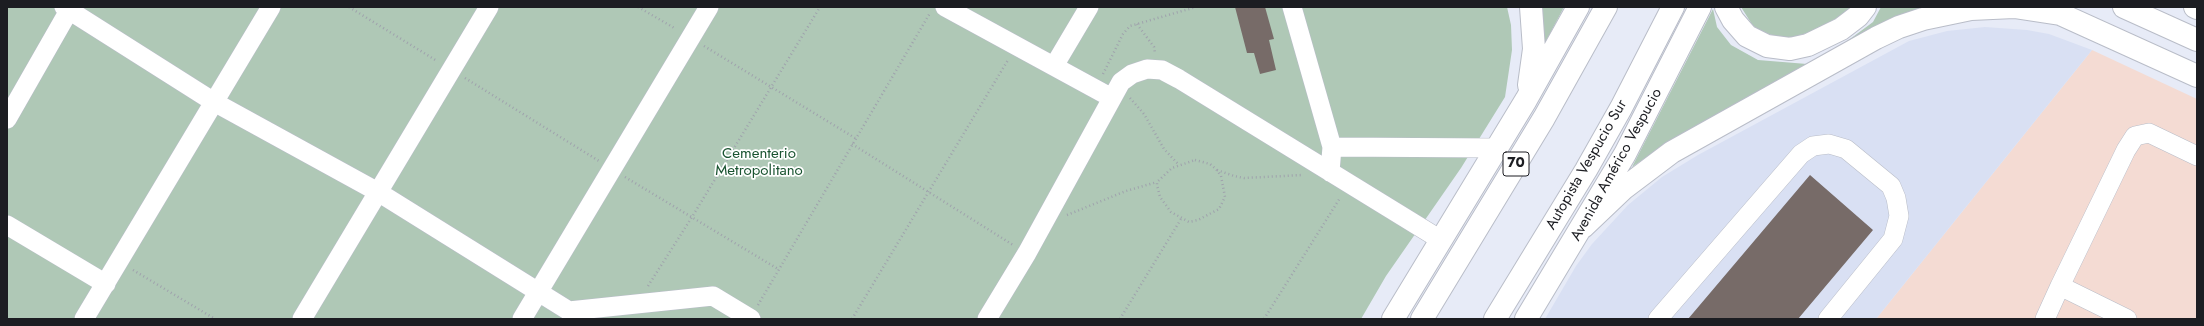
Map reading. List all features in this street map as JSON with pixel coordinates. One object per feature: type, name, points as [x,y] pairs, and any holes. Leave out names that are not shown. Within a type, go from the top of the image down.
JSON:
[{"type":"main road","points":[[1526,100],[1534,49],[1531,7]]},
{"type":"main road","points":[[1393,319],[1526,100],[1578,7]]},
{"type":"main road","name":"70","points":[[1422,319],[1544,118],[1606,7]]},
{"type":"main road","name":"Autopista Vespucio Sur","points":[[1495,319],[1586,170],[1621,108],[1673,7]]},
{"type":"main road","name":"Avenida Américo Vespucio","points":[[1526,319],[1583,227],[1650,109],[1700,7]]},
{"type":"main road","points":[[1726,7],[1733,20],[1747,36],[1766,46],[1790,49],[1808,45],[1841,29],[1858,16],[1865,7]]},
{"type":"main road","points":[[1583,227],[1623,189],[1672,152],[1870,42],[1899,27],[1929,17],[1971,9],[2014,7],[2052,10],[2197,76]]},
{"type":"main road","points":[[2124,7],[2197,40]]},
{"type":"lane","points":[[84,319],[271,7]]},
{"type":"lane","points":[[302,319],[452,70],[488,7]]},
{"type":"lane","points":[[522,319],[709,7]]},
{"type":"lane","points":[[945,7],[1054,66],[1116,97]]},
{"type":"lane","points":[[1054,66],[1089,7]]},
{"type":"lane","points":[[1292,7],[1332,148],[1330,172]]},
{"type":"lane","points":[[7,119],[68,8],[214,102],[378,192],[569,311],[713,296],[750,319]]},
{"type":"lane","points":[[987,319],[1027,253],[1116,97],[1121,82],[1126,78],[1147,69],[1162,70],[1179,79],[1441,240]]},
{"type":"lane","points":[[2045,319],[2126,150],[2135,136],[2149,133],[2197,156]]},
{"type":"lane","points":[[1658,319],[1801,154],[1813,146],[1829,144],[1846,149],[1891,186],[1896,198],[1899,216],[1893,239],[1828,319]]},
{"type":"lane","points":[[1332,148],[1497,148]]},
{"type":"lane","points":[[7,225],[106,284]]},
{"type":"lane","points":[[2060,286],[2127,319]]},
{"type":"path","points":[[349,7],[611,169],[778,269]]},
{"type":"path","points":[[638,7],[855,138]]},
{"type":"path","points":[[635,305],[692,217],[820,7]]},
{"type":"path","points":[[750,319],[933,7]]},
{"type":"path","points":[[1179,165],[1164,149],[1144,114],[1116,97],[1105,68],[1122,34],[1130,26],[1196,7]]},
{"type":"path","points":[[1137,24],[1155,50],[1147,69]]},
{"type":"path","points":[[852,319],[1017,46]]},
{"type":"path","points":[[1116,97],[1133,93]]},
{"type":"path","points":[[852,144],[1027,253]]},
{"type":"path","points":[[1066,210],[1062,217],[1126,191],[1157,182],[1179,165],[1195,160],[1210,164],[1225,174],[1244,178],[1304,175]]},
{"type":"path","points":[[1157,182],[1157,189],[1162,200],[1171,212],[1181,219],[1192,222],[1211,214],[1222,206],[1225,197],[1224,188],[1216,169]]},
{"type":"path","points":[[1264,319],[1344,191],[1352,186]]},
{"type":"path","points":[[1120,319],[1181,219]]},
{"type":"path","points":[[119,261],[215,319]]},
{"type":"shaded area","points":[[1985,27],[2027,30],[2049,34],[2092,50],[1876,319],[1545,319],[1576,266],[1592,244],[1628,205],[1662,177],[1698,155],[1909,41],[1947,31]]},
{"type":"shaded area","points":[[2092,50],[2197,99],[2197,319],[1876,319]]},
{"type":"green space","name":"Cementerio Metropolitano","points":[[7,7],[1507,7],[1511,25],[1512,50],[1505,97],[1461,168],[1386,276],[1361,319],[7,319]]},
{"type":"green space","points":[[1536,7],[1564,7],[1544,45]]},
{"type":"green space","points":[[1741,7],[1853,7],[1850,11],[1811,32],[1793,37],[1779,37],[1765,33],[1753,26]]},
{"type":"green space","points":[[1881,7],[1922,7],[1893,18],[1678,136],[1632,167],[1713,9],[1717,27],[1731,45],[1758,60],[1807,64],[1846,42],[1873,22]]},
{"type":"building","points":[[1235,7],[1265,7],[1274,39],[1269,40],[1276,70],[1260,74],[1254,53],[1247,53]]},
{"type":"building","points":[[1810,175],[1873,230],[1798,319],[1688,319]]}]
